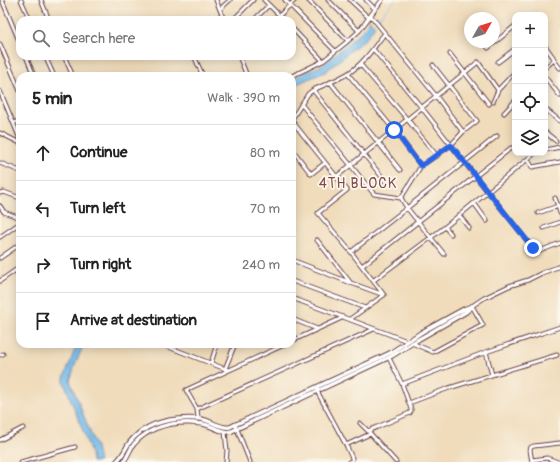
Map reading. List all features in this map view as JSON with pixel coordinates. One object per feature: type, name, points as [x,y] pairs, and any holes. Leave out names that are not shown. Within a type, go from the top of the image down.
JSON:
[{"type":"street","points":[[2,0],[16,33]]},
{"type":"street","points":[[21,0],[28,16]]},
{"type":"street","points":[[41,0],[47,16]]},
{"type":"street","points":[[216,0],[223,16]]},
{"type":"street","points":[[220,9],[230,0]]},
{"type":"street","points":[[237,16],[253,0]]},
{"type":"street","points":[[264,0],[280,15],[295,0]]},
{"type":"street","points":[[285,0],[335,51]]},
{"type":"street","points":[[308,0],[348,41]]},
{"type":"street","points":[[328,0],[358,31]]},
{"type":"street","points":[[350,0],[381,28],[463,132]]},
{"type":"street","points":[[366,0],[375,9]]},
{"type":"street","points":[[296,74],[324,61],[348,41],[370,17],[382,0]]},
{"type":"street","points":[[258,16],[269,5]]},
{"type":"street","points":[[500,38],[512,28]]},
{"type":"street","points":[[296,32],[324,61]]},
{"type":"street","points":[[296,114],[308,94],[313,90],[348,74],[373,50],[385,33]]},
{"type":"street","points":[[0,44],[16,82]]},
{"type":"street","points":[[546,48],[560,68]]},
{"type":"street","points":[[373,50],[422,108],[533,248],[540,251],[560,243]]},
{"type":"street","points":[[498,62],[512,51]]},
{"type":"street","points":[[450,54],[491,103],[498,90],[512,75]]},
{"type":"street","points":[[28,60],[32,72]]},
{"type":"street","points":[[47,60],[52,72]]},
{"type":"street","points":[[66,60],[71,72]]},
{"type":"street","points":[[196,60],[201,72]]},
{"type":"street","points":[[241,60],[245,72]]},
{"type":"street","points":[[548,65],[554,60]]},
{"type":"street","points":[[336,176],[478,62],[498,90]]},
{"type":"street","points":[[360,64],[408,119],[437,156]]},
{"type":"street","points":[[401,198],[421,166],[451,145],[463,132],[477,121],[433,65]]},
{"type":"street","points":[[348,74],[394,130],[421,166]]},
{"type":"street","points":[[548,81],[560,96]]},
{"type":"street","points":[[330,82],[400,170]]},
{"type":"street","points":[[313,90],[386,182]]},
{"type":"street","points":[[0,92],[16,128]]},
{"type":"street","points":[[302,104],[374,194],[401,198]]},
{"type":"street","points":[[504,113],[511,105]]},
{"type":"street","points":[[548,111],[560,121]]},
{"type":"street","points":[[296,125],[347,190],[318,213],[374,280],[384,295]]},
{"type":"street","points":[[0,133],[16,141]]},
{"type":"street","points":[[548,134],[556,141]]},
{"type":"street","points":[[351,252],[497,136]]},
{"type":"street","points":[[548,149],[560,147]]},
{"type":"street","points":[[362,266],[511,148]]},
{"type":"street","points":[[296,154],[311,174],[325,163]]},
{"type":"street","points":[[374,280],[445,227],[532,156]]},
{"type":"street","points":[[528,159],[532,167],[560,162]]},
{"type":"street","points":[[1,164],[16,170]]},
{"type":"street","points":[[0,193],[4,192],[16,196]]},
{"type":"street","points":[[401,198],[407,208],[444,254]]},
{"type":"street","points":[[555,198],[559,205],[560,213]]},
{"type":"street","points":[[474,203],[487,221]]},
{"type":"street","points":[[538,213],[559,205]]},
{"type":"street","points":[[0,206],[4,212],[16,216]]},
{"type":"street","points":[[0,215],[4,212]]},
{"type":"street","points":[[459,215],[469,228]]},
{"type":"street","points":[[544,228],[560,222]]},
{"type":"street","points":[[0,237],[16,226]]},
{"type":"street","points":[[445,227],[451,234]]},
{"type":"street","points":[[317,240],[351,283]]},
{"type":"street","points":[[0,258],[16,247]]},
{"type":"street","points":[[296,262],[384,295]]},
{"type":"street","points":[[116,462],[134,438],[144,430],[160,422],[186,418],[203,420],[226,428],[236,426],[389,358],[466,312],[484,298],[508,286],[528,280],[560,266]]},
{"type":"street","points":[[0,281],[16,270]]},
{"type":"street","points":[[296,282],[365,308]]},
{"type":"street","points":[[350,319],[384,295]]},
{"type":"street","points":[[296,299],[407,341]]},
{"type":"street","points":[[123,462],[133,445],[146,434],[162,426],[180,423],[202,424],[225,432],[230,432],[236,426],[390,353],[422,332],[472,306]]},
{"type":"street","points":[[412,343],[433,352],[483,325],[472,306]]},
{"type":"street","points":[[296,339],[344,317]]},
{"type":"street","points":[[296,321],[317,329]]},
{"type":"street","points":[[402,384],[486,352],[560,327]]},
{"type":"street","points":[[197,409],[374,328]]},
{"type":"street","points":[[171,348],[227,370]]},
{"type":"street","points":[[210,363],[216,348]]},
{"type":"street","points":[[227,370],[234,348]]},
{"type":"street","points":[[198,418],[197,409],[186,390],[277,348]]},
{"type":"street","points":[[486,352],[492,375]]},
{"type":"street","points":[[409,403],[449,388],[557,356]]},
{"type":"street","points":[[346,445],[411,412],[402,384],[389,358]]},
{"type":"street","points":[[317,391],[352,458],[349,462]]},
{"type":"street","points":[[360,423],[396,462]]},
{"type":"street","points":[[236,426],[250,462]]},
{"type":"street","points":[[0,440],[23,428]]},
{"type":"street","points":[[225,432],[227,451],[226,462]]},
{"type":"street","points":[[558,462],[547,458],[532,461],[530,450],[534,446],[560,443]]},
{"type":"street","points":[[21,462],[75,447]]},
{"type":"water","points":[[370,20],[375,26],[366,38],[325,72],[296,84],[296,77],[324,64],[362,31]]},
{"type":"water","points":[[75,348],[82,348],[70,381],[96,447],[99,462],[92,462],[91,454],[64,382],[64,378]]},
{"type":"waterway","points":[[377,20],[395,0]]},
{"type":"district","name":"4TH BLOCK","points":[[358,183]]},
{"type":"route","points":[[394,130],[421,166],[451,145],[533,248]]}]
